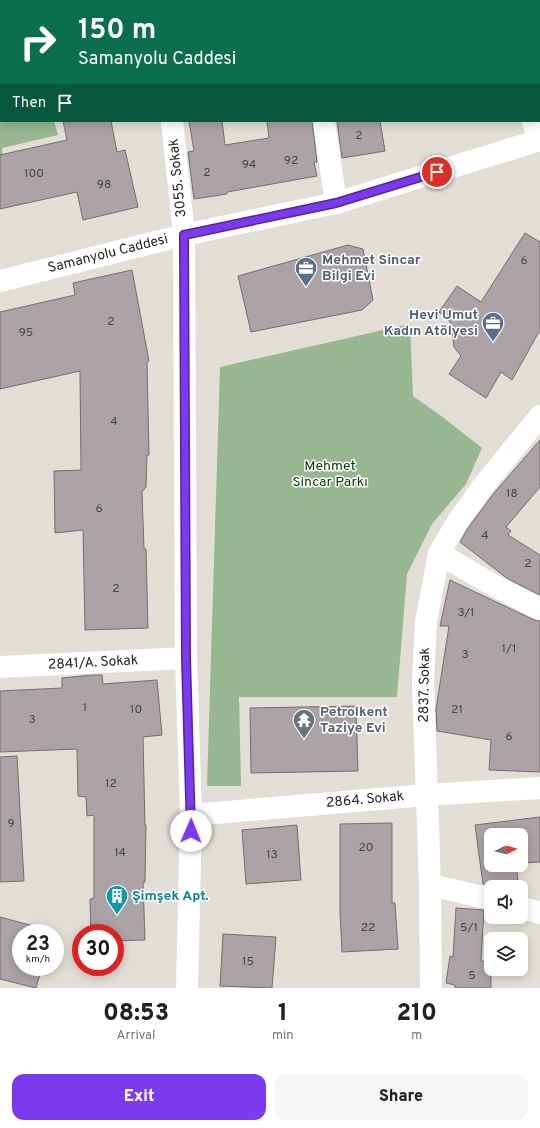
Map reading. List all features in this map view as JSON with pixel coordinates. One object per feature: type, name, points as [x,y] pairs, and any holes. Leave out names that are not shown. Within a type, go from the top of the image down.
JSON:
[{"type":"street","name":"3055. Sokak","points":[[172,122],[184,235],[186,658],[191,815],[187,988]]},
{"type":"street","points":[[324,122],[336,203]]},
{"type":"street","name":"Samanyolu Caddesi","points":[[0,281],[184,235],[336,203],[537,134]]},
{"type":"street","name":"2837. Sokak","points":[[431,988],[430,885],[422,682],[426,622],[439,553],[458,521],[484,485],[540,416]]},
{"type":"street","points":[[439,553],[489,583],[540,609]]},
{"type":"street","name":"2841/A. Sokak","points":[[0,668],[186,658]]},
{"type":"street","name":"2864. Sokak","points":[[191,815],[426,795],[540,788]]},
{"type":"street","points":[[430,885],[484,897]]},
{"type":"street","points":[[528,909],[540,913]]},
{"type":"green space","points":[[0,122],[54,122],[58,135],[2,148],[5,175],[0,176]]},
{"type":"green space","name":"Mehmet Sincar Parkı","points":[[410,324],[413,396],[482,448],[466,484],[432,524],[407,574],[397,697],[239,697],[241,786],[207,786],[220,367]]},
{"type":"building","points":[[63,122],[111,122],[117,152],[125,150],[138,207],[83,220],[77,192],[0,209],[0,155],[67,140]]},
{"type":"building","points":[[189,122],[222,122],[225,145],[269,138],[267,122],[312,122],[317,162],[314,162],[317,176],[194,199],[188,152],[194,151]]},
{"type":"building","points":[[337,122],[380,122],[385,151],[342,158]]},
{"type":"building","points":[[525,233],[540,242],[540,330],[512,380],[501,372],[486,398],[449,374],[461,356],[454,347],[451,323],[439,312],[457,286],[481,302]]},
{"type":"building","name":"Mehmet Sincar Bilgi Evi","points":[[348,245],[363,249],[373,300],[362,310],[251,332],[238,276]]},
{"type":"building","points":[[132,270],[149,361],[147,362],[149,455],[147,455],[146,487],[142,492],[144,549],[146,549],[148,628],[85,630],[83,530],[55,533],[54,471],[81,470],[80,371],[0,389],[0,312],[75,295],[73,283]]},
{"type":"building","points":[[540,440],[540,487],[506,527],[511,531],[508,535],[540,555],[540,595],[508,579],[460,542],[468,528],[494,493]]},
{"type":"building","points":[[450,580],[534,620],[540,621],[540,772],[489,770],[491,740],[437,731],[436,709],[449,626],[440,626]]},
{"type":"building","points":[[102,675],[103,684],[157,680],[162,735],[143,737],[146,825],[145,882],[143,882],[145,940],[124,941],[124,924],[91,924],[90,899],[94,898],[94,815],[87,816],[86,797],[78,796],[77,749],[0,752],[0,691],[62,688],[62,678]]},
{"type":"building","name":"Petrolkent Taziye Evi","points":[[356,706],[358,771],[251,773],[250,708]]},
{"type":"building","points":[[17,756],[24,881],[0,882],[0,757]]},
{"type":"building","points":[[540,817],[540,862],[528,863],[528,828],[484,828],[484,872],[517,872],[518,880],[484,880],[483,884],[475,825]]},
{"type":"building","points":[[392,823],[392,903],[395,903],[398,949],[342,952],[340,913],[340,824]]},
{"type":"building","points":[[297,825],[301,880],[246,884],[242,830]]},
{"type":"building","points":[[456,908],[484,910],[481,961],[484,961],[484,976],[491,976],[491,988],[455,988],[455,985],[446,983],[450,956],[453,957]]},
{"type":"building","points":[[0,917],[26,924],[12,924],[12,976],[39,976],[36,988],[0,979]]},
{"type":"building","points":[[223,934],[276,937],[272,988],[220,986]]},
{"type":"place","name":"Mehmet Sincar Bilgi Evi","points":[[306,288]]},
{"type":"place","name":"Hevi Umut Kadın Atölyesi","points":[[493,342]]},
{"type":"place","name":"Petrolkent Taziye Evi","points":[[304,740]]},
{"type":"place","name":"Şimşek Apt.","points":[[117,916]]},
{"type":"route","points":[[191,831],[186,658],[184,235],[336,203],[437,172]]}]
